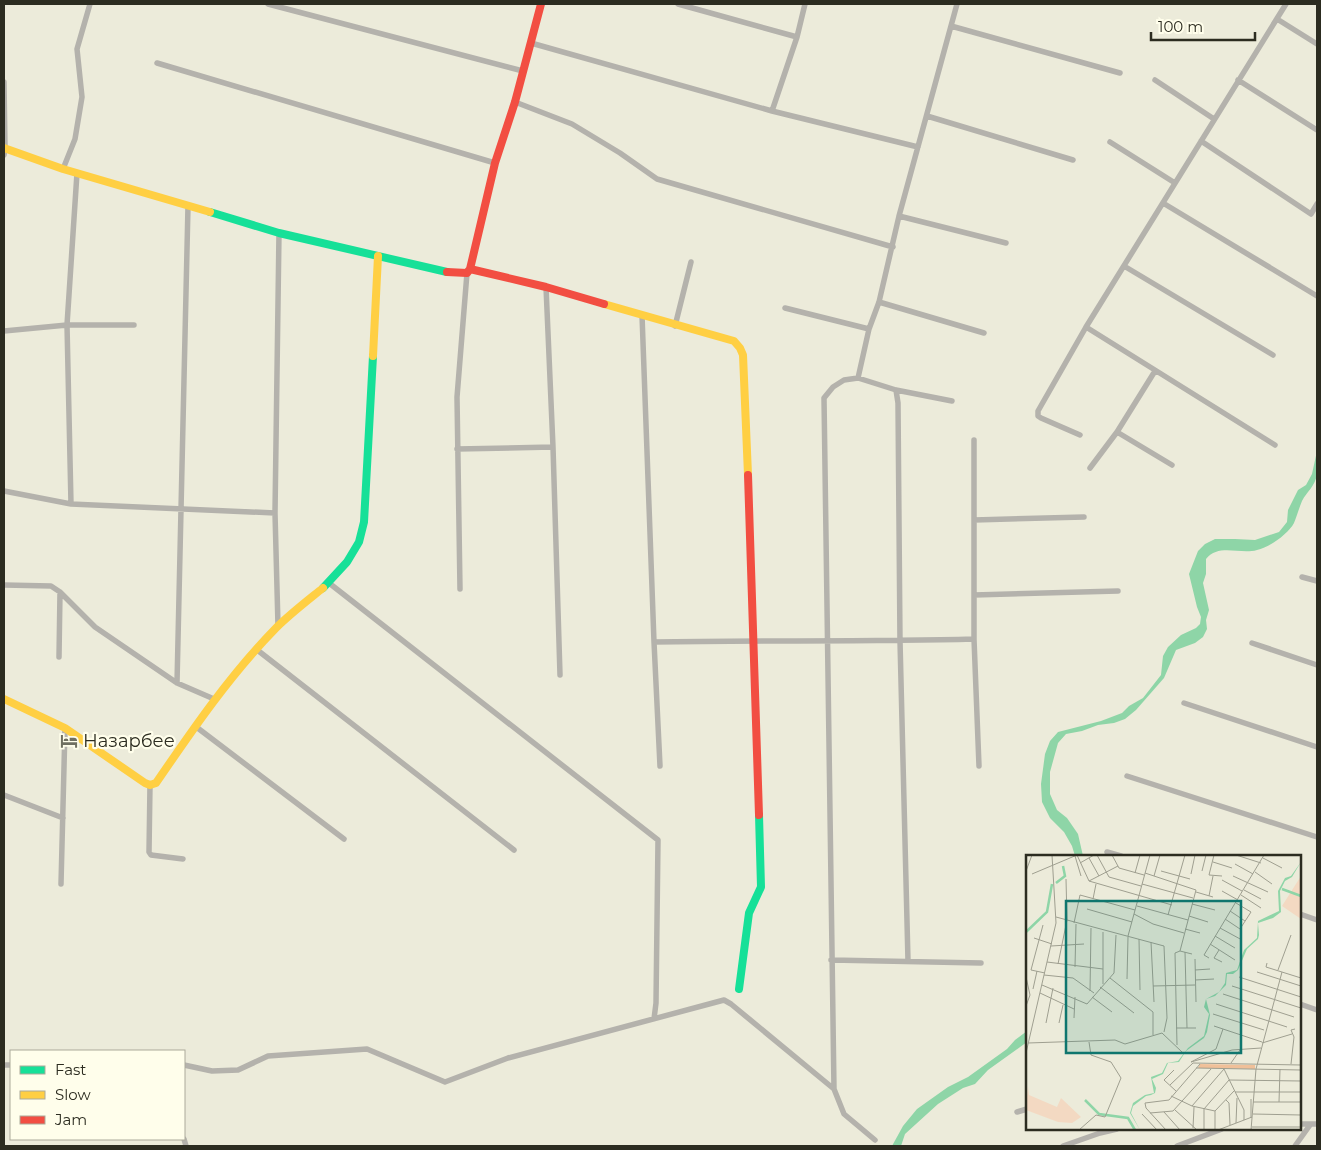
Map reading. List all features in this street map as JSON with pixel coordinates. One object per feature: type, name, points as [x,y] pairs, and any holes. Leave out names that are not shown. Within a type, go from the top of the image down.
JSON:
[{"type":"street","points":[[63,169],[75,139],[82,97],[77,49],[90,4]]},
{"type":"street","points":[[268,4],[523,71]]},
{"type":"street","points":[[460,589],[457,397],[469,271],[496,164],[516,102],[541,4]]},
{"type":"street","points":[[678,4],[797,37]]},
{"type":"street","points":[[772,111],[797,37],[805,4]]},
{"type":"street","points":[[858,378],[869,330],[879,302],[893,247],[899,216],[957,4]]},
{"type":"street","points":[[1080,435],[1041,418],[1038,416],[1038,411],[1086,327],[1286,4]]},
{"type":"street","points":[[1278,19],[1317,44]]},
{"type":"street","points":[[951,26],[1120,73]]},
{"type":"street","points":[[531,43],[772,111],[918,147]]},
{"type":"street","points":[[157,64],[496,164]]},
{"type":"street","points":[[1155,80],[1214,120]]},
{"type":"street","points":[[1238,80],[1317,130]]},
{"type":"street","points":[[4,82],[4,150],[279,233],[453,273],[469,271],[546,287],[675,326],[734,341],[740,348],[743,355],[761,887],[749,912],[739,990]]},
{"type":"street","points":[[516,102],[572,124],[657,178],[893,247]]},
{"type":"street","points":[[927,116],[1073,160]]},
{"type":"street","points":[[1200,141],[1311,214],[1317,204]]},
{"type":"street","points":[[1110,142],[1175,183]]},
{"type":"street","points":[[71,504],[67,325],[77,173]]},
{"type":"street","points":[[1162,203],[1317,296]]},
{"type":"street","points":[[177,683],[188,206]]},
{"type":"street","points":[[899,216],[1006,243]]},
{"type":"street","points":[[278,626],[275,513],[279,233]]},
{"type":"street","points":[[4,699],[66,728],[150,785],[156,782],[214,699],[256,649],[278,626],[329,582],[347,562],[359,542],[364,522],[378,256]]},
{"type":"street","points":[[675,326],[691,262]]},
{"type":"street","points":[[1124,266],[1272,355]]},
{"type":"street","points":[[546,287],[560,675]]},
{"type":"street","points":[[879,302],[984,333]]},
{"type":"street","points":[[785,308],[869,330]]},
{"type":"street","points":[[642,315],[660,766]]},
{"type":"street","points":[[4,331],[67,325],[134,325]]},
{"type":"street","points":[[1086,327],[1275,446]]},
{"type":"street","points":[[1090,468],[1117,432],[1155,370]]},
{"type":"street","points":[[875,1140],[844,1114],[834,1089],[824,398],[833,387],[844,380],[858,378],[896,390],[952,401]]},
{"type":"street","points":[[896,390],[898,403],[900,641],[908,961]]},
{"type":"street","points":[[1117,432],[1172,464]]},
{"type":"street","points":[[974,440],[974,639],[979,766]]},
{"type":"street","points":[[458,449],[553,447]]},
{"type":"street","points":[[4,491],[71,504],[275,513]]},
{"type":"street","points":[[974,520],[1084,517]]},
{"type":"street","points":[[1302,577],[1317,582]]},
{"type":"street","points":[[329,582],[658,840],[656,1002],[654,1019]]},
{"type":"street","points":[[4,586],[51,586],[60,592],[95,627],[177,683],[214,699]]},
{"type":"street","points":[[974,595],[1118,591]]},
{"type":"street","points":[[59,657],[60,592]]},
{"type":"street","points":[[654,642],[974,639]]},
{"type":"street","points":[[1252,643],[1317,665]]},
{"type":"street","points":[[256,649],[514,850]]},
{"type":"street","points":[[1184,703],[1317,747]]},
{"type":"street","points":[[194,726],[344,839]]},
{"type":"street","points":[[62,884],[66,728]]},
{"type":"street","points":[[1126,776],[1317,837]]},
{"type":"street","points":[[150,785],[149,852],[151,855],[183,859]]},
{"type":"street","points":[[4,795],[63,818]]},
{"type":"street","points":[[1107,852],[1118,855]]},
{"type":"street","points":[[1301,914],[1317,920]]},
{"type":"street","points":[[831,960],[981,963]]},
{"type":"street","points":[[185,1066],[212,1071],[238,1070],[268,1056],[366,1050],[446,1082],[508,1058],[724,1000],[732,1004],[834,1089]]},
{"type":"street","points":[[1301,1004],[1317,1010]]},
{"type":"street","points":[[1017,1112],[1026,1109]]},
{"type":"street","points":[[1301,1124],[1317,1124]]},
{"type":"street","points":[[1295,1146],[1310,1125]]},
{"type":"street","points":[[1063,1146],[1111,1130]]},
{"type":"street","points":[[1177,1146],[1219,1130]]},
{"type":"shaded area","points":[[1317,451],[1316,478],[1313,486],[1302,501],[1294,523],[1283,536],[1262,548],[1250,551],[1223,550],[1211,554],[1206,559],[1206,574],[1203,583],[1209,610],[1206,620],[1207,629],[1203,637],[1195,643],[1176,650],[1164,678],[1136,710],[1125,719],[1114,723],[1098,725],[1066,734],[1058,743],[1050,772],[1050,794],[1057,810],[1067,818],[1078,834],[1083,855],[1075,855],[1064,832],[1050,818],[1042,802],[1041,784],[1045,754],[1050,741],[1058,732],[1101,721],[1122,713],[1129,706],[1143,698],[1161,675],[1163,656],[1168,647],[1181,635],[1200,624],[1201,617],[1189,574],[1198,551],[1205,544],[1215,539],[1255,540],[1279,532],[1287,522],[1288,510],[1298,490],[1306,485],[1312,474]]},
{"type":"shaded area","points":[[1026,1032],[1026,1043],[988,1070],[975,1084],[963,1088],[938,1104],[905,1134],[901,1146],[892,1146],[903,1126],[917,1109],[948,1087],[968,1077],[1007,1049]]},
{"type":"traffic: fast","points":[[210,212],[279,233],[447,272]]},
{"type":"traffic: fast","points":[[323,588],[347,562],[359,542],[364,522],[373,356]]},
{"type":"traffic: fast","points":[[739,989],[749,913],[761,887],[759,815]]},
{"type":"traffic: slow","points":[[4,148],[63,169],[210,212]]},
{"type":"traffic: slow","points":[[373,356],[378,256]]},
{"type":"traffic: slow","points":[[604,304],[734,341],[740,348],[743,355],[748,475]]},
{"type":"traffic: slow","points":[[4,699],[65,728],[145,783],[150,785],[156,783],[198,723],[243,664],[281,623],[323,588]]},
{"type":"traffic: jam","points":[[470,269],[495,163],[515,102],[541,4]]},
{"type":"traffic: jam","points":[[447,272],[467,273],[470,269],[546,287],[604,304]]},
{"type":"traffic: jam","points":[[748,475],[759,815]]},
{"type":"place","name":"Назарбее","points":[[69,741]]}]
